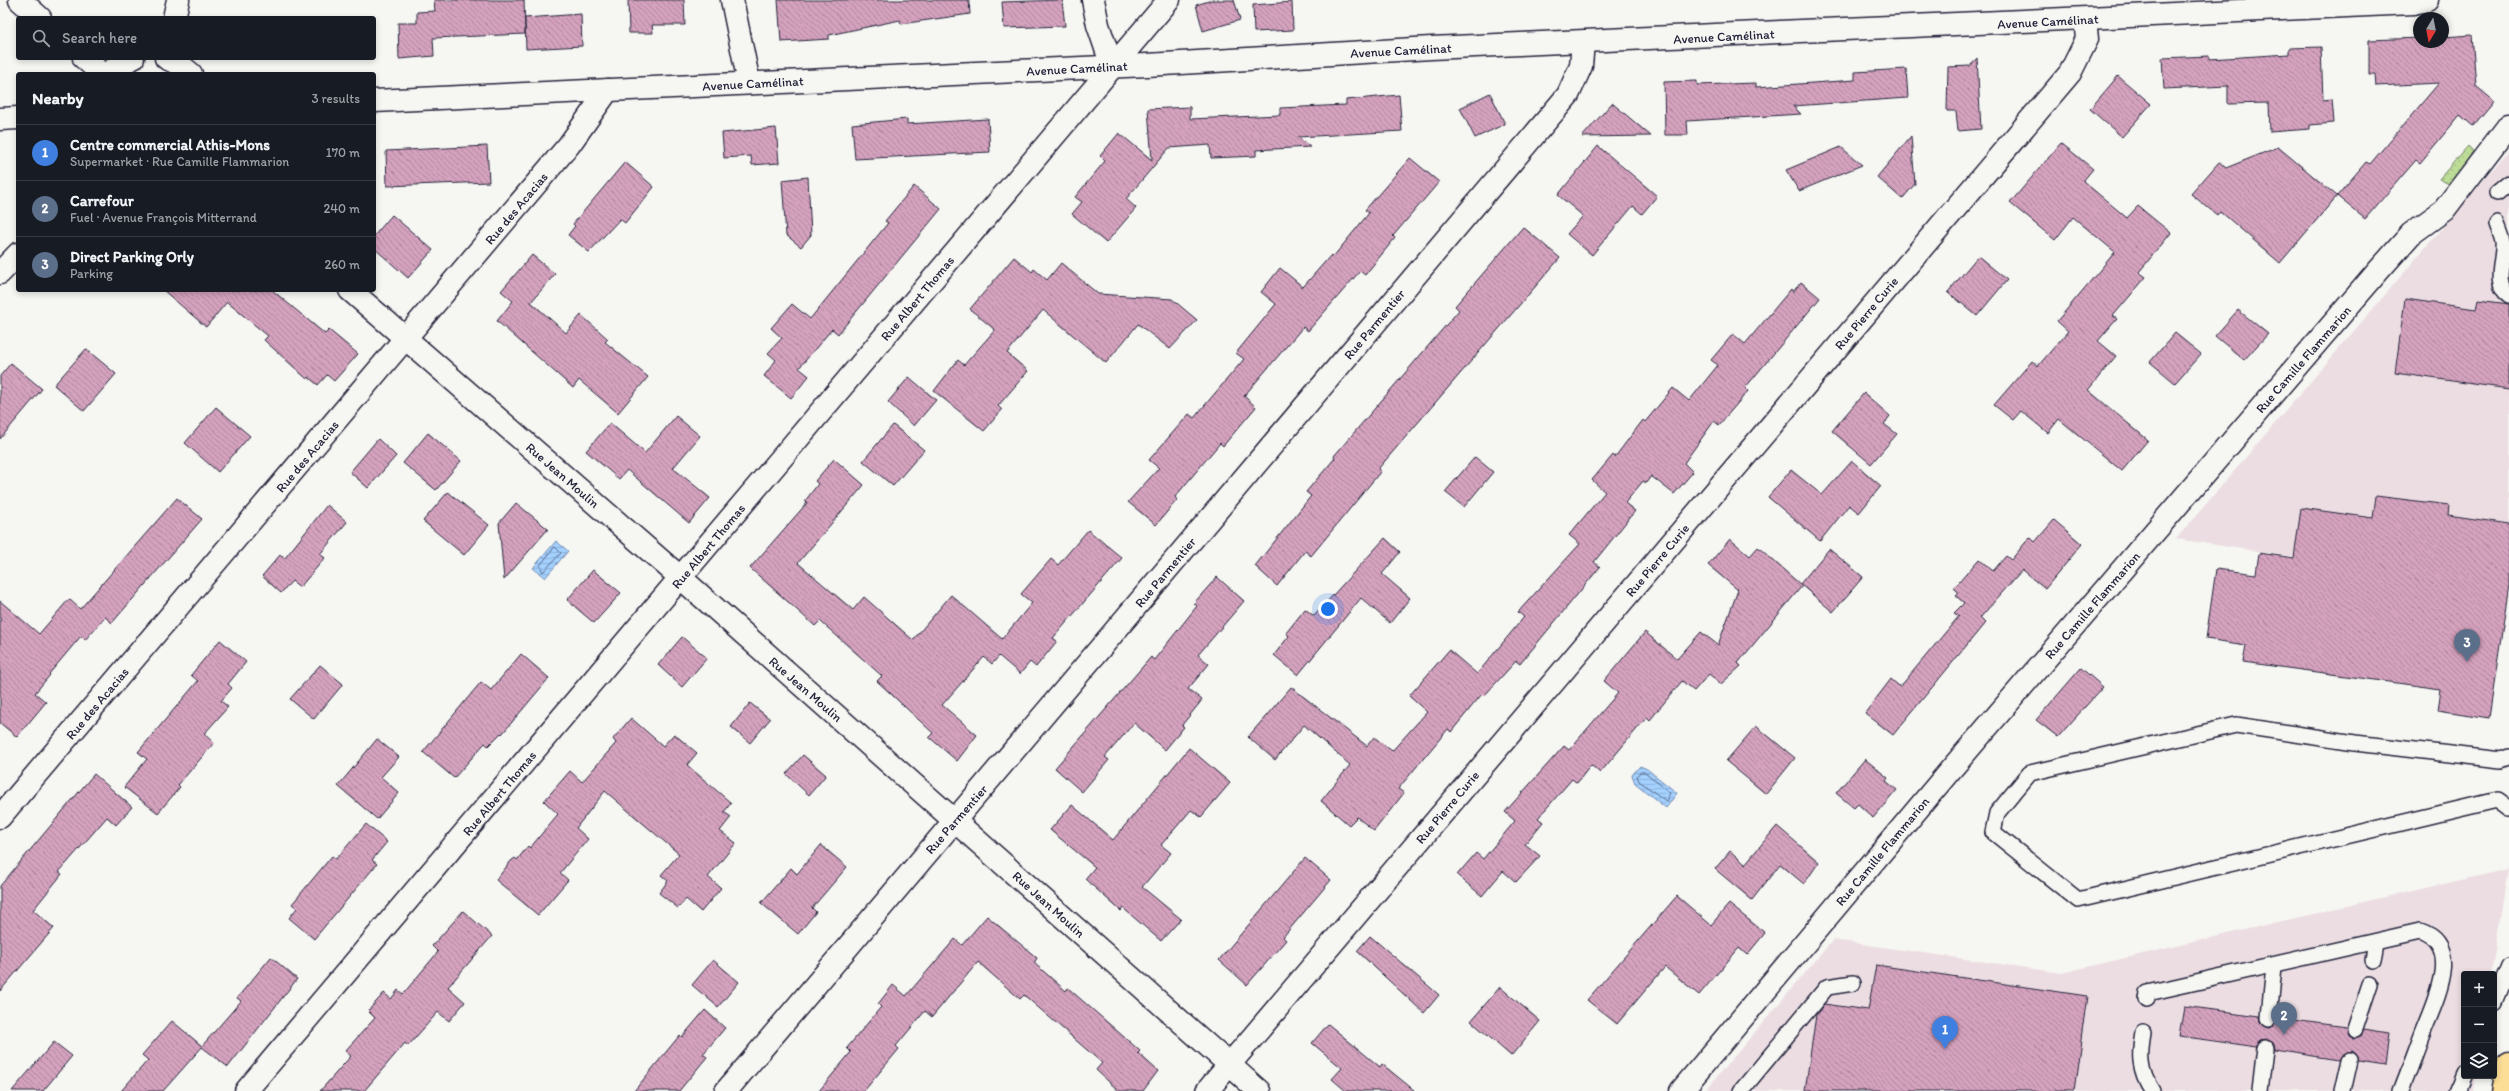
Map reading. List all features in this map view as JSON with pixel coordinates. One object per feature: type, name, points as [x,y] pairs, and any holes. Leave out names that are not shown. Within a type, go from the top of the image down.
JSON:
[{"type":"main road","points":[[2504,1091],[2509,1064]]},
{"type":"street","points":[[20,0],[38,16]]},
{"type":"street","points":[[174,16],[178,0]]},
{"type":"street","points":[[732,0],[749,83]]},
{"type":"street","points":[[1092,0],[1098,25],[1112,66]]},
{"type":"street","name":"Rue Albert Thomas","points":[[246,1091],[1169,0]]},
{"type":"street","name":"Avenue Camélinat","points":[[376,101],[1583,42],[2413,4],[2427,0]]},
{"type":"street","name":"Rue Pierre Curie","points":[[1207,1091],[2070,73],[2087,39],[2085,19]]},
{"type":"street","name":"Rue Parmentier","points":[[726,1091],[1568,95],[1581,66],[1583,42]]},
{"type":"street","points":[[86,60],[100,72]]},
{"type":"street","points":[[110,72],[117,66],[129,60]]},
{"type":"street","points":[[170,60],[179,64],[189,72]]},
{"type":"street","name":"Rue des Acacias","points":[[0,817],[406,339],[569,144],[608,90]]},
{"type":"street","points":[[0,118],[16,118]]},
{"type":"street","name":"Rue Camille Flammarion","points":[[1681,1091],[1947,774],[2379,270],[2411,234],[2444,210],[2509,125]]},
{"type":"street","points":[[0,273],[16,256]]},
{"type":"street","name":"Rue Jean Moulin","points":[[352,292],[681,578],[1259,1091]]},
{"type":"lane","points":[[2497,193],[2509,183]]},
{"type":"lane","points":[[2497,224],[2503,242],[2500,278],[2502,289],[2509,295]]},
{"type":"lane","points":[[2509,757],[2501,760],[2439,754],[2236,725],[2030,773],[1998,813],[1993,832],[2078,900],[2497,800],[2509,809]]},
{"type":"lane","points":[[2148,996],[2420,931],[2430,934],[2439,944],[2443,956],[2441,986],[2401,1091]]},
{"type":"lane","points":[[2373,960],[2376,942]]},
{"type":"lane","points":[[2269,1018],[2274,966]]},
{"type":"lane","points":[[2497,996],[2509,967]]},
{"type":"lane","points":[[1741,1091],[1827,987],[1853,983]]},
{"type":"lane","points":[[2355,1029],[2370,984]]},
{"type":"lane","points":[[2142,1032],[2140,1050],[2142,1084],[2152,1091]]},
{"type":"lane","points":[[2260,1091],[2265,1048]]},
{"type":"lane","points":[[2343,1091],[2350,1060]]},
{"type":"lane","points":[[2457,1091],[2462,1079]]},
{"type":"shaded area","points":[[2509,150],[2509,589],[2176,539]]},
{"type":"shaded area","points":[[2508,868],[2491,971],[2461,971],[2461,1079],[2474,1079],[2472,1091],[1705,1091],[1833,940],[2062,973]]},
{"type":"green space","points":[[2468,146],[2473,151],[2465,164],[2463,181],[2451,185],[2439,179]]},
{"type":"water","points":[[556,541],[568,551],[545,578],[533,568]]},
{"type":"water","points":[[1640,766],[1647,769],[1677,793],[1666,808],[1635,783],[1632,775]]},
{"type":"building","points":[[434,0],[524,0],[525,34],[433,38],[434,56],[399,59],[398,23],[417,23],[417,12],[435,11]]},
{"type":"building","points":[[628,0],[684,0],[685,25],[652,25],[653,33],[629,33]]},
{"type":"building","points":[[778,0],[969,0],[970,14],[901,24],[900,20],[829,35],[829,39],[781,42]]},
{"type":"building","points":[[1062,0],[1065,26],[1004,28],[1002,2]]},
{"type":"building","points":[[1212,0],[1234,0],[1240,20],[1203,31],[1196,5]]},
{"type":"building","points":[[1292,2],[1293,30],[1254,32],[1253,5]]},
{"type":"building","points":[[581,14],[582,46],[526,49],[525,18]]},
{"type":"building","points":[[2472,35],[2476,86],[2494,101],[2473,126],[2460,115],[2420,163],[2416,160],[2365,219],[2337,196],[2366,162],[2370,164],[2439,83],[2376,86],[2375,74],[2369,74],[2369,40],[2413,38],[2413,48],[2449,48],[2449,37]]},
{"type":"building","points":[[2321,47],[2323,100],[2332,99],[2334,123],[2310,125],[2310,129],[2270,132],[2269,103],[2228,104],[2228,86],[2164,89],[2162,58],[2209,56],[2209,59],[2289,54],[2289,48]]},
{"type":"building","points":[[1977,58],[1981,129],[1958,131],[1956,111],[1947,111],[1948,67],[1970,66]]},
{"type":"building","points":[[1906,69],[1908,98],[1793,106],[1801,114],[1687,121],[1688,135],[1665,135],[1664,82],[1697,81],[1697,85],[1756,83],[1756,87],[1855,80],[1855,72]]},
{"type":"building","points":[[2118,76],[2151,104],[2122,137],[2090,109]]},
{"type":"building","points":[[1490,93],[1505,124],[1475,138],[1460,108]]},
{"type":"building","points":[[1399,95],[1402,131],[1298,137],[1310,147],[1256,150],[1256,156],[1211,158],[1210,145],[1169,148],[1126,199],[1136,208],[1106,243],[1072,214],[1082,202],[1075,197],[1105,161],[1100,156],[1119,133],[1152,160],[1148,109],[1190,107],[1190,119],[1280,115],[1280,108],[1346,105],[1346,100]]},
{"type":"building","points":[[1612,103],[1651,136],[1582,137]]},
{"type":"building","points":[[907,119],[907,124],[988,119],[990,152],[855,159],[852,124]]},
{"type":"building","points":[[776,128],[779,163],[752,165],[751,156],[724,158],[722,133]]},
{"type":"building","points":[[1911,136],[1915,184],[1902,199],[1877,177]]},
{"type":"building","points":[[2061,143],[2093,169],[2083,181],[2127,218],[2138,206],[2171,233],[2139,272],[2146,277],[2113,316],[2117,319],[2098,341],[2116,356],[2088,390],[2148,440],[2122,471],[2059,419],[2048,433],[2021,411],[2013,420],[1994,405],[2032,361],[2038,366],[2068,331],[2057,321],[2115,252],[2073,217],[2055,240],[2010,203]]},
{"type":"building","points":[[487,146],[489,182],[387,186],[386,151]]},
{"type":"building","points":[[1598,146],[1657,196],[1642,214],[1633,206],[1592,255],[1567,234],[1583,216],[1558,195]]},
{"type":"building","points":[[1841,147],[1862,165],[1799,191],[1786,170]]},
{"type":"building","points":[[2278,147],[2337,196],[2280,263],[2220,211],[2217,215],[2191,194],[2219,162],[2226,168]]},
{"type":"building","points":[[1410,158],[1439,182],[1393,236],[1395,238],[1365,275],[1360,271],[1308,331],[1303,327],[1244,396],[1256,407],[1223,446],[1220,443],[1175,497],[1177,500],[1156,525],[1128,502],[1159,468],[1149,460],[1189,414],[1194,418],[1244,359],[1236,353],[1276,304],[1261,292],[1280,268],[1303,287],[1331,255],[1333,257],[1369,213],[1365,210]]},
{"type":"building","points":[[625,162],[654,187],[625,223],[620,219],[589,252],[568,235],[575,226],[573,224]]},
{"type":"building","points":[[808,177],[811,235],[801,247],[786,235],[782,180]]},
{"type":"building","points":[[914,186],[941,209],[838,334],[832,329],[799,368],[809,376],[791,398],[764,376],[776,360],[768,353],[782,338],[771,328],[792,304],[810,319],[888,223],[885,221]]},
{"type":"building","points":[[392,215],[433,250],[408,278],[376,250],[376,234]]},
{"type":"building","points":[[1523,227],[1560,258],[1378,469],[1381,471],[1311,556],[1305,551],[1277,586],[1255,566],[1311,496],[1306,492],[1335,458],[1334,456],[1459,310],[1455,306]]},
{"type":"building","points":[[532,255],[555,274],[531,302],[566,333],[581,315],[608,339],[605,342],[648,377],[618,413],[579,380],[573,388],[497,321],[513,301],[501,291]]},
{"type":"building","points":[[1978,256],[2007,280],[1977,316],[1948,292]]},
{"type":"building","points":[[1014,257],[1032,272],[1034,269],[1047,280],[1061,263],[1098,294],[1172,299],[1197,320],[1170,349],[1138,324],[1106,363],[1043,310],[1007,353],[1028,371],[998,406],[1002,410],[984,431],[934,391],[958,360],[964,365],[995,330],[970,309]]},
{"type":"building","points":[[1801,282],[1820,298],[1745,388],[1748,391],[1719,425],[1714,421],[1684,463],[1693,472],[1674,494],[1651,476],[1646,483],[1643,481],[1625,503],[1635,511],[1594,562],[1600,567],[1520,664],[1516,661],[1484,696],[1482,694],[1451,732],[1448,729],[1398,789],[1404,793],[1374,831],[1357,817],[1349,825],[1321,801],[1350,765],[1304,725],[1275,760],[1248,737],[1291,687],[1367,746],[1374,737],[1392,751],[1427,712],[1409,696],[1449,650],[1477,674],[1524,617],[1518,612],[1580,544],[1569,535],[1605,492],[1592,480],[1613,455],[1615,457],[1643,420],[1645,422],[1673,388],[1689,401],[1718,365],[1711,360],[1733,334],[1745,344],[1791,289],[1793,292]]},
{"type":"building","points":[[165,292],[274,292],[325,334],[329,330],[358,354],[334,381],[327,375],[318,385],[308,377],[307,379],[264,340],[268,336],[227,302],[206,327]]},
{"type":"building","points":[[2405,299],[2476,309],[2478,300],[2509,304],[2509,389],[2395,373]]},
{"type":"building","points":[[2238,310],[2268,334],[2244,360],[2215,336]]},
{"type":"building","points":[[2175,333],[2201,354],[2175,383],[2150,362]]},
{"type":"building","points":[[86,349],[116,374],[84,411],[54,385]]},
{"type":"building","points":[[11,363],[42,389],[0,439],[0,376]]},
{"type":"building","points":[[909,377],[936,400],[914,426],[888,402]]},
{"type":"building","points":[[1864,393],[1890,416],[1884,424],[1897,434],[1871,464],[1832,431]]},
{"type":"building","points":[[216,407],[250,436],[218,472],[185,443]]},
{"type":"building","points":[[676,416],[700,436],[673,468],[710,498],[689,523],[627,470],[619,479],[586,451],[610,423],[645,453]]},
{"type":"building","points":[[893,425],[924,450],[893,486],[863,461]]},
{"type":"building","points":[[428,433],[461,461],[436,490],[403,463]]},
{"type":"building","points":[[378,439],[396,456],[368,488],[350,472]]},
{"type":"building","points":[[1475,457],[1493,472],[1464,507],[1445,492]]},
{"type":"building","points":[[834,459],[864,485],[798,563],[853,610],[864,597],[913,640],[951,595],[1002,639],[1032,603],[1021,594],[1051,559],[1058,565],[1088,530],[1122,558],[1053,638],[1057,641],[1036,667],[1030,662],[1020,674],[999,656],[992,664],[984,657],[942,705],[977,735],[957,761],[929,737],[933,733],[877,681],[882,676],[820,621],[815,626],[750,568],[807,503],[805,501],[818,484],[815,481]]},
{"type":"building","points":[[1852,461],[1881,486],[1859,513],[1849,505],[1820,541],[1768,497],[1791,470],[1822,495]]},
{"type":"building","points":[[448,492],[489,525],[464,555],[423,521]]},
{"type":"building","points":[[2376,496],[2449,505],[2448,515],[2509,524],[2509,585],[2489,718],[2438,710],[2441,689],[2243,662],[2246,645],[2206,639],[2216,569],[2256,574],[2259,553],[2294,558],[2301,508],[2373,518]]},
{"type":"building","points":[[177,498],[202,519],[112,623],[105,617],[85,640],[81,636],[35,693],[46,702],[17,737],[0,723],[0,601],[39,634],[69,599],[80,609]]},
{"type":"building","points":[[516,503],[548,529],[504,580],[499,523]]},
{"type":"building","points":[[327,505],[347,522],[320,554],[325,558],[300,587],[292,581],[281,593],[262,576],[280,555],[285,558]]},
{"type":"building","points":[[2054,520],[2082,544],[2045,589],[2022,570],[1980,618],[1985,623],[1893,735],[1865,713],[1891,679],[1900,687],[1959,616],[1954,613],[1964,603],[1956,596],[1959,593],[1954,588],[1979,559],[1993,571],[2006,556],[2011,560],[2030,537],[2035,542]]},
{"type":"building","points":[[1385,538],[1400,552],[1382,574],[1410,598],[1390,623],[1361,598],[1298,675],[1274,655],[1289,636],[1286,633],[1305,609],[1314,616]]},
{"type":"building","points":[[1730,539],[1750,556],[1758,547],[1802,586],[1738,663],[1741,666],[1721,684],[1709,674],[1694,691],[1682,681],[1650,720],[1647,717],[1600,773],[1591,765],[1577,783],[1572,779],[1538,818],[1543,822],[1525,844],[1540,856],[1516,882],[1503,871],[1482,896],[1457,875],[1476,853],[1483,859],[1515,821],[1505,812],[1564,746],[1569,750],[1618,693],[1604,681],[1645,632],[1677,659],[1701,632],[1718,645],[1738,590],[1708,565]]},
{"type":"building","points":[[1829,549],[1863,577],[1833,612],[1800,584]]},
{"type":"building","points":[[593,570],[621,593],[594,623],[567,600]]},
{"type":"building","points":[[1217,577],[1244,601],[1198,655],[1209,664],[1188,689],[1202,700],[1182,725],[1184,727],[1165,750],[1134,723],[1105,757],[1109,760],[1082,792],[1055,768],[1151,657],[1154,660],[1197,606],[1194,603]]},
{"type":"building","points":[[682,637],[707,658],[682,687],[658,665]]},
{"type":"building","points":[[220,640],[246,662],[228,684],[232,688],[221,701],[228,707],[204,734],[214,743],[178,785],[180,787],[158,813],[124,787],[147,759],[138,752],[198,681],[191,675]]},
{"type":"building","points":[[521,654],[549,678],[502,734],[501,733],[488,746],[485,743],[454,778],[423,752],[481,682],[491,690]]},
{"type":"building","points":[[320,665],[343,684],[314,719],[290,699]]},
{"type":"building","points":[[2081,668],[2103,687],[2058,737],[2036,720]]},
{"type":"building","points":[[750,703],[770,719],[750,743],[731,727]]},
{"type":"building","points":[[631,718],[663,746],[674,734],[697,753],[687,765],[731,803],[724,812],[731,817],[720,831],[736,843],[708,877],[721,888],[701,912],[686,899],[678,908],[659,893],[668,881],[661,875],[679,854],[605,791],[576,828],[588,839],[560,873],[568,880],[538,915],[496,880],[511,861],[515,858],[517,860],[528,846],[530,848],[558,814],[544,801],[570,771],[582,782],[616,743],[613,739]]},
{"type":"building","points":[[1756,726],[1795,758],[1766,794],[1726,761]]},
{"type":"building","points":[[377,739],[399,757],[381,777],[399,793],[377,819],[338,786]]},
{"type":"building","points":[[1189,748],[1230,783],[1201,817],[1191,810],[1161,845],[1171,853],[1142,887],[1181,919],[1161,941],[1123,908],[1121,911],[1085,879],[1095,867],[1050,830],[1072,805],[1113,840]]},
{"type":"building","points":[[803,755],[826,775],[809,795],[786,774]]},
{"type":"building","points":[[1865,759],[1888,778],[1886,781],[1897,790],[1873,818],[1858,804],[1854,808],[1836,793]]},
{"type":"building","points":[[94,774],[132,807],[116,825],[107,817],[59,872],[62,874],[33,910],[54,928],[0,991],[0,886]]},
{"type":"building","points":[[366,824],[387,842],[372,860],[377,864],[314,939],[289,918],[297,908],[292,904],[332,856],[336,859]]},
{"type":"building","points":[[1777,826],[1819,862],[1804,884],[1780,864],[1752,900],[1715,869],[1730,851],[1745,864]]},
{"type":"building","points":[[821,845],[847,867],[812,908],[816,912],[798,934],[761,903],[791,868],[797,874]]},
{"type":"building","points":[[1305,858],[1331,880],[1283,937],[1286,940],[1247,985],[1219,960]]},
{"type":"building","points":[[1677,896],[1711,925],[1729,904],[1765,933],[1747,955],[1739,948],[1699,995],[1665,967],[1617,1024],[1587,1000]]},
{"type":"building","points":[[463,911],[492,936],[448,987],[465,1002],[449,1021],[438,1012],[408,1046],[405,1043],[364,1091],[320,1091],[351,1056],[345,1051],[375,1018],[368,1011],[384,993],[391,999],[398,990],[403,994],[438,952],[432,946]]},
{"type":"building","points":[[987,916],[1037,958],[1034,963],[1066,991],[1068,988],[1140,1051],[1138,1053],[1158,1071],[1143,1091],[1119,1091],[1096,1070],[1102,1063],[1024,995],[1020,999],[978,962],[932,1017],[925,1011],[896,1046],[899,1049],[864,1091],[819,1091],[851,1052],[847,1048],[881,1007],[878,1004],[893,985],[906,996],[955,939],[962,945]]},
{"type":"building","points":[[1370,936],[1439,995],[1424,1013],[1357,951]]},
{"type":"building","points":[[271,957],[297,979],[228,1067],[202,1047],[163,1091],[121,1091],[148,1060],[142,1055],[172,1021],[202,1046],[241,1001],[237,998]]},
{"type":"building","points":[[713,960],[739,982],[718,1007],[692,985]]},
{"type":"building","points":[[1876,965],[2087,996],[2074,1091],[1805,1091],[1816,1015],[1824,1004],[1868,1010]]},
{"type":"building","points":[[1500,987],[1540,1021],[1511,1056],[1471,1021]]},
{"type":"building","points":[[2184,1006],[2260,1016],[2261,1022],[2268,1027],[2273,1026],[2278,1019],[2346,1028],[2348,1035],[2353,1038],[2361,1036],[2364,1030],[2389,1034],[2385,1065],[2359,1061],[2356,1054],[2352,1051],[2344,1054],[2341,1059],[2274,1049],[2273,1044],[2266,1039],[2261,1040],[2256,1047],[2179,1036]]},
{"type":"building","points":[[705,1010],[725,1028],[703,1054],[707,1057],[679,1091],[634,1091],[680,1035],[682,1037]]},
{"type":"building","points":[[1328,1024],[1380,1067],[1382,1064],[1415,1091],[1346,1091],[1332,1079],[1342,1068],[1312,1043]]},
{"type":"building","points":[[54,1042],[72,1056],[43,1091],[12,1091]]},
{"type":"place","name":"Direct Parking Orly","points":[[2467,662]]},
{"type":"place","name":"Carrefour","points":[[2284,1035]]},
{"type":"place","name":"Centre commercial Athis-Mons","points":[[1945,1049]]}]
